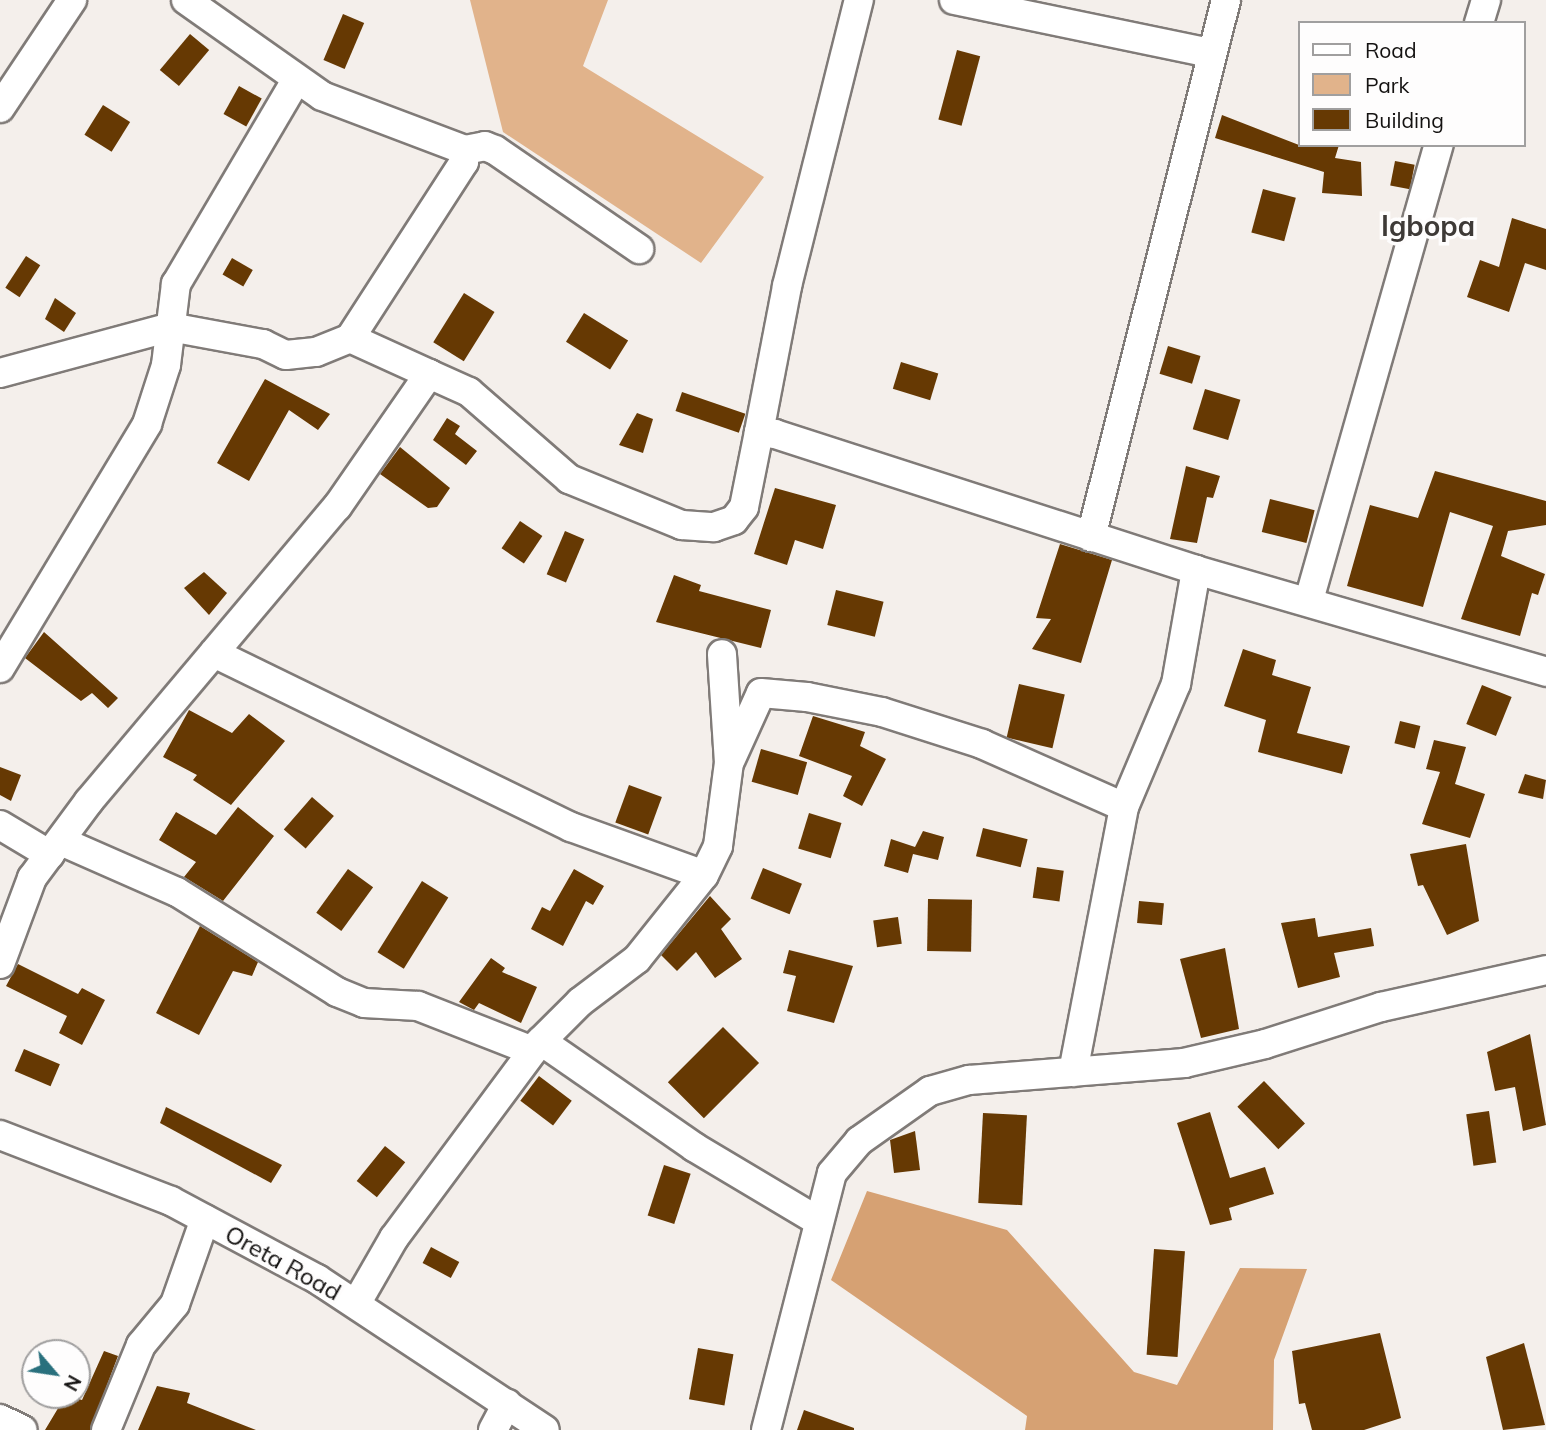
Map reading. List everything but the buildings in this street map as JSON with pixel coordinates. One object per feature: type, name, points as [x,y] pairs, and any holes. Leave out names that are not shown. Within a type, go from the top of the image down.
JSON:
[{"type":"street","points":[[0,108],[72,0]]},
{"type":"street","points":[[186,0],[296,80],[340,104],[388,117],[465,150],[485,146],[495,150],[639,249]]},
{"type":"street","points":[[350,338],[469,392],[569,479],[682,524],[714,527],[734,520],[744,507],[788,286],[859,0]]},
{"type":"street","points":[[954,0],[1210,53]]},
{"type":"street","points":[[1091,537],[1210,53],[1226,0]]},
{"type":"street","points":[[1480,21],[1486,0]]},
{"type":"street","points":[[0,668],[147,424],[164,374],[170,302],[187,261],[296,80]]},
{"type":"street","points":[[1309,600],[1438,147]]},
{"type":"street","points":[[0,373],[170,327],[262,344],[286,355],[316,352],[350,338],[464,162],[465,150]]},
{"type":"street","points":[[0,964],[32,878],[89,801],[337,507],[429,374]]},
{"type":"street","points":[[759,432],[804,440],[1196,570],[1309,600],[1546,673]]},
{"type":"street","points":[[1073,1072],[1124,807],[1176,684],[1196,570]]},
{"type":"street","points":[[214,653],[571,827],[705,875]]},
{"type":"street","points":[[356,1304],[394,1238],[537,1046],[580,1002],[637,959],[705,875],[718,846],[729,763],[722,654]]},
{"type":"street","points":[[729,763],[761,693],[807,696],[882,712],[982,744],[1124,807]]},
{"type":"street","points":[[0,825],[177,892],[364,1003],[418,1006],[537,1046],[694,1147],[818,1221]]},
{"type":"street","points":[[766,1430],[832,1173],[859,1141],[929,1091],[969,1080],[1184,1063],[1265,1044],[1381,1007],[1546,970]]},
{"type":"street","name":"Oreta Road","points":[[0,1135],[205,1220],[356,1304],[545,1430]]},
{"type":"street","points":[[106,1430],[141,1345],[175,1304],[205,1220]]},
{"type":"street","points":[[493,1430],[507,1404]]},
{"type":"street","points":[[0,1419],[23,1430]]},
{"type":"green space","points":[[470,0],[608,0],[583,66],[764,177],[701,263],[503,132]]},
{"type":"shaded area","points":[[867,1191],[1007,1230],[1134,1372],[1177,1385],[1240,1268],[1307,1269],[1274,1360],[1273,1430],[1025,1430],[1027,1416],[831,1280]]},
{"type":"district","name":"Igbopa","points":[[1428,226]]}]
